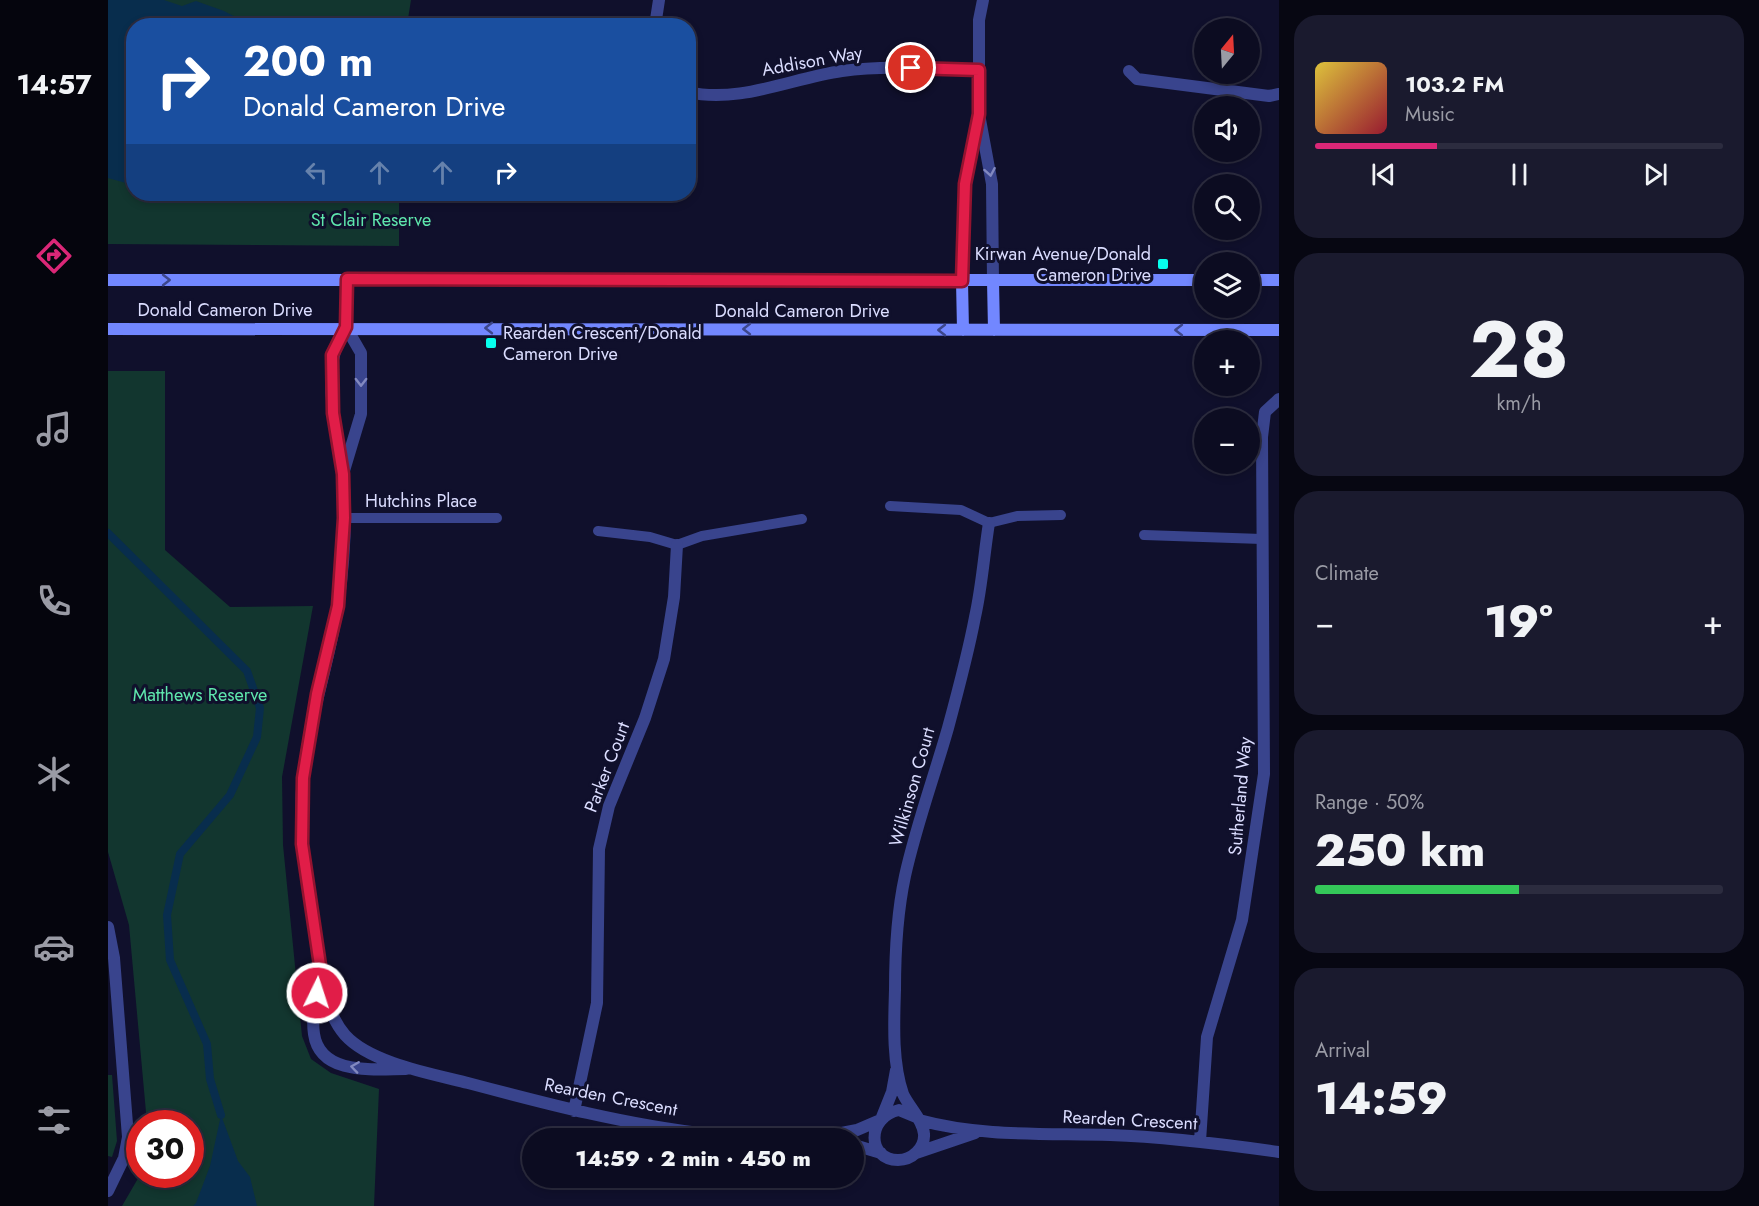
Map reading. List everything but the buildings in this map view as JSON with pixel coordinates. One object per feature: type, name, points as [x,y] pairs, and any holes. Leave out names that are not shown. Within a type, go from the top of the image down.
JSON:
[{"type":"street","points":[[656,18],[659,0]]},
{"type":"street","points":[[983,0],[979,20],[979,114],[992,184],[994,330]]},
{"type":"street","name":"Addison Way","points":[[696,93],[732,95],[841,71],[888,68],[979,70]]},
{"type":"street","points":[[1129,70],[1137,79],[1269,96],[1279,94]]},
{"type":"street","points":[[963,330],[965,184],[979,114]]},
{"type":"street","name":"Donald Cameron Drive","points":[[108,279],[1194,280]]},
{"type":"street","name":"Rearden Crescent","points":[[347,279],[346,327],[332,355],[333,413],[343,474],[344,518],[338,606],[317,694],[303,778],[302,844],[321,972],[331,1010],[345,1035],[365,1051],[413,1069],[574,1111],[674,1128]]},
{"type":"street","points":[[1260,280],[1279,280]]},
{"type":"street","name":"Donald Cameron Drive","points":[[108,329],[346,327],[1279,330]]},
{"type":"street","name":"Rearden Crescent","points":[[343,474],[361,414],[361,354],[346,327]]},
{"type":"street","name":"Sutherland Way","points":[[1200,1141],[1207,1036],[1242,920],[1264,774],[1262,437],[1265,412],[1279,399]]},
{"type":"street","name":"Wilkinson Court","points":[[917,1119],[903,1093],[897,1065],[895,946],[904,878],[947,729],[976,617],[989,523]]},
{"type":"street","name":"Parker Court","points":[[574,1111],[597,1003],[599,849],[609,806],[645,718],[664,659],[674,597],[677,545]]},
{"type":"street","points":[[108,927],[114,958],[128,1137],[124,1158],[108,1191]]},
{"type":"street","name":"Rearden Crescent","points":[[321,972],[314,1014],[314,1036],[325,1055],[338,1065],[361,1069],[413,1069]]},
{"type":"street","name":"Wilkinson Court","points":[[880,1119],[892,1092],[897,1065]]},
{"type":"street","points":[[861,1128],[899,1110],[917,1119],[924,1134],[916,1153],[899,1160],[864,1148]]},
{"type":"street","points":[[880,1119],[874,1138],[881,1153]]},
{"type":"street","name":"Rearden Crescent","points":[[917,1119],[979,1132],[1113,1135],[1200,1141],[1279,1152]]},
{"type":"street","name":"Rearden Crescent","points":[[916,1153],[979,1132]]},
{"type":"lane","points":[[890,506],[960,510],[989,523],[1017,516],[1061,515]]},
{"type":"lane","name":"Hutchins Place","points":[[344,518],[497,518]]},
{"type":"lane","points":[[598,531],[650,537],[677,545],[702,536],[802,519]]},
{"type":"lane","points":[[1143,535],[1262,539]]},
{"type":"green space","name":"St Clair Reserve","points":[[108,0],[411,0],[408,18],[126,18],[126,201],[399,201],[399,246],[108,244]]},
{"type":"green space","name":"Matthews Reserve","points":[[108,371],[165,371],[165,550],[230,607],[313,606],[282,777],[283,845],[302,1036],[311,1059],[331,1073],[379,1089],[374,1206],[122,1206],[132,1188],[204,1188],[204,1110],[146,1110],[129,925],[108,852]]},
{"type":"green space","points":[[108,1075],[112,1075],[117,1141],[112,1157],[108,1156]]},
{"type":"water","points":[[108,0],[164,0],[182,6],[196,1],[238,18],[126,18],[126,183],[108,178]]},
{"type":"water","points":[[221,1115],[238,1161],[250,1177],[257,1206],[193,1206],[202,1188],[204,1188]]},
{"type":"waterway","points":[[108,533],[247,671],[260,708],[257,737],[230,795],[180,854],[167,915],[170,960],[207,1044],[210,1079],[221,1115]]},
{"type":"place","name":"Kirwan Avenue/Donald Cameron Drive","points":[[1163,264]]},
{"type":"place","name":"Rearden Crescent/Donald Cameron Drive","points":[[491,343]]},
{"type":"route","points":[[317,993],[321,972],[302,844],[303,778],[317,694],[338,606],[344,518],[343,474],[333,413],[332,355],[336,342],[346,327],[347,279],[962,281],[965,184],[979,114],[979,70],[911,68]]}]
